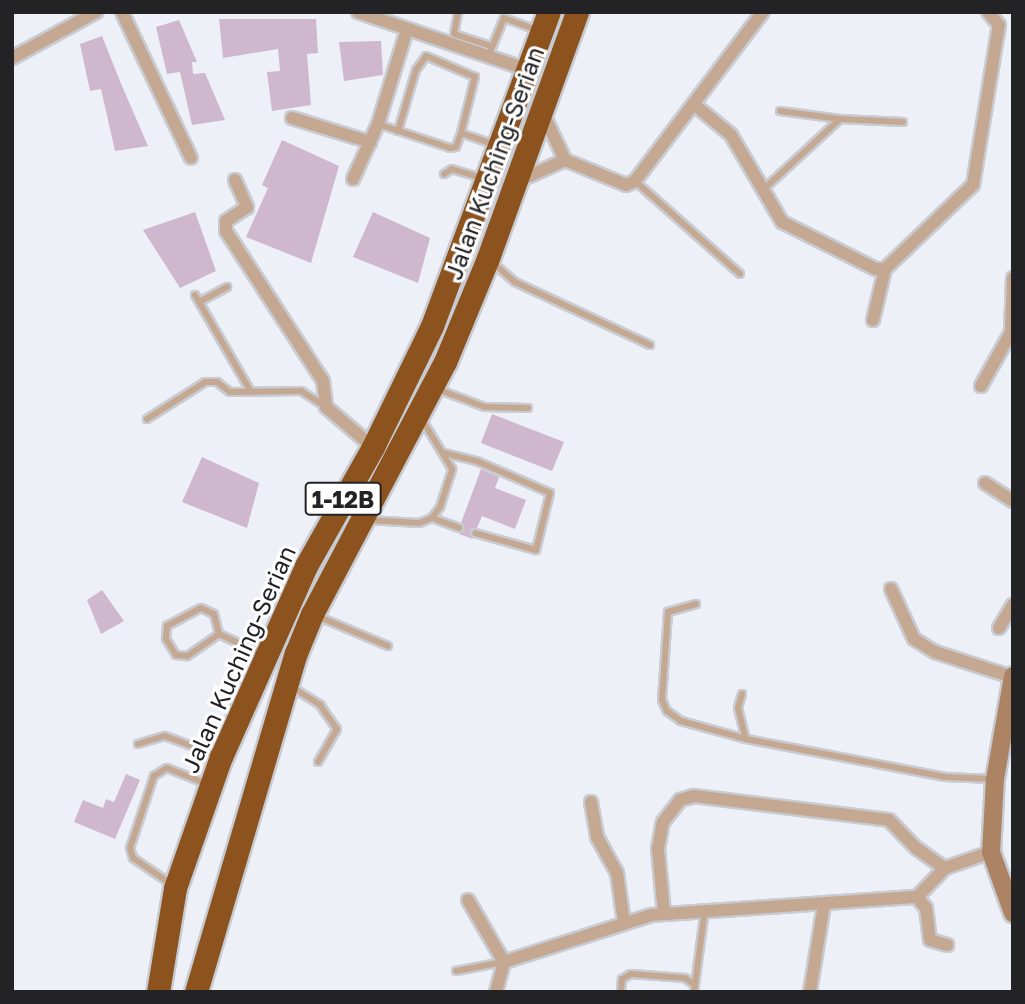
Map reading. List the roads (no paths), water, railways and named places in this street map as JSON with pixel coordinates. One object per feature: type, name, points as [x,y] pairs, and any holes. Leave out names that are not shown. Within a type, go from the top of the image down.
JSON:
[{"type":"highway","name":"Jalan Kuching-Serian","points":[[196,992],[285,683],[312,614],[432,387],[488,258],[577,12]]},
{"type":"highway","name":"Jalan Kuching-Serian","points":[[158,992],[175,888],[221,757],[263,655],[331,519],[373,447],[432,326],[489,181],[545,22]]},
{"type":"street","points":[[12,58],[96,12]]},
{"type":"street","points":[[122,12],[191,158]]},
{"type":"street","points":[[358,12],[375,16],[407,30],[490,52],[528,70]]},
{"type":"street","points":[[541,110],[565,160],[626,184],[635,181],[695,106],[763,12]]},
{"type":"street","points":[[873,320],[886,269],[973,185],[999,25],[988,12]]},
{"type":"street","points":[[354,179],[379,124],[407,30]]},
{"type":"street","points":[[695,106],[731,135],[782,222],[876,269],[886,269]]},
{"type":"street","points":[[292,118],[370,142]]},
{"type":"street","points":[[515,183],[565,160]]},
{"type":"street","points":[[234,180],[247,207],[226,221],[226,231],[323,381],[326,407],[373,447]]},
{"type":"street","points":[[981,386],[1011,332],[1013,278]]},
{"type":"street","points":[[985,483],[1013,501]]},
{"type":"street","points":[[891,589],[914,639],[935,652],[1012,677],[995,779],[991,852],[1013,913]]},
{"type":"street","points":[[999,628],[1013,605]]},
{"type":"street","points":[[664,913],[658,849],[663,822],[680,800],[694,796],[889,820],[916,848],[946,868]]},
{"type":"street","points":[[591,802],[597,838],[617,873],[624,923]]},
{"type":"street","points":[[504,962],[624,923],[664,913],[824,905],[917,897],[946,868],[991,852]]},
{"type":"street","points":[[917,897],[926,908],[930,940],[947,945]]},
{"type":"street","points":[[468,900],[504,962],[496,992]]},
{"type":"street","points":[[810,992],[824,905]]},
{"type":"lane","points":[[458,12],[454,34],[490,52],[503,18],[545,22]]},
{"type":"lane","points":[[379,124],[398,131],[450,148],[456,147],[475,77],[426,56],[416,70],[398,131]]},
{"type":"lane","points":[[780,111],[840,119],[903,122]]},
{"type":"lane","points":[[764,189],[840,119]]},
{"type":"lane","points":[[461,133],[501,148]]},
{"type":"lane","points":[[444,174],[452,169],[464,170],[489,181]]},
{"type":"lane","points":[[635,181],[740,274]]},
{"type":"lane","points":[[488,258],[515,282],[650,345]]},
{"type":"lane","points":[[227,287],[197,299],[251,392]]},
{"type":"lane","points":[[147,419],[205,382],[217,382],[230,391],[301,391],[326,407]]},
{"type":"lane","points":[[432,387],[485,407],[528,408]]},
{"type":"lane","points":[[419,413],[452,469],[451,483],[432,518]]},
{"type":"lane","points":[[444,453],[479,462],[550,493],[536,550],[475,533]]},
{"type":"lane","points":[[363,520],[419,523],[432,518],[459,527]]},
{"type":"lane","points":[[696,604],[668,612],[662,700],[667,711],[681,721],[746,739],[945,777],[995,779]]},
{"type":"lane","points":[[201,608],[214,614],[219,634],[181,656],[171,647],[165,631],[201,608]]},
{"type":"lane","points":[[312,614],[388,646]]},
{"type":"lane","points":[[219,634],[263,655]]},
{"type":"lane","points":[[285,683],[320,705],[337,729],[318,762]]},
{"type":"lane","points":[[742,694],[738,708],[746,739]]},
{"type":"lane","points":[[138,744],[164,736],[221,757]]},
{"type":"lane","points":[[175,888],[133,858],[131,841],[159,770],[167,768],[210,786]]},
{"type":"lane","points":[[694,988],[705,910]]},
{"type":"lane","points":[[456,971],[504,962]]},
{"type":"lane","points":[[621,992],[622,979],[631,974],[685,978],[694,988]]}]
